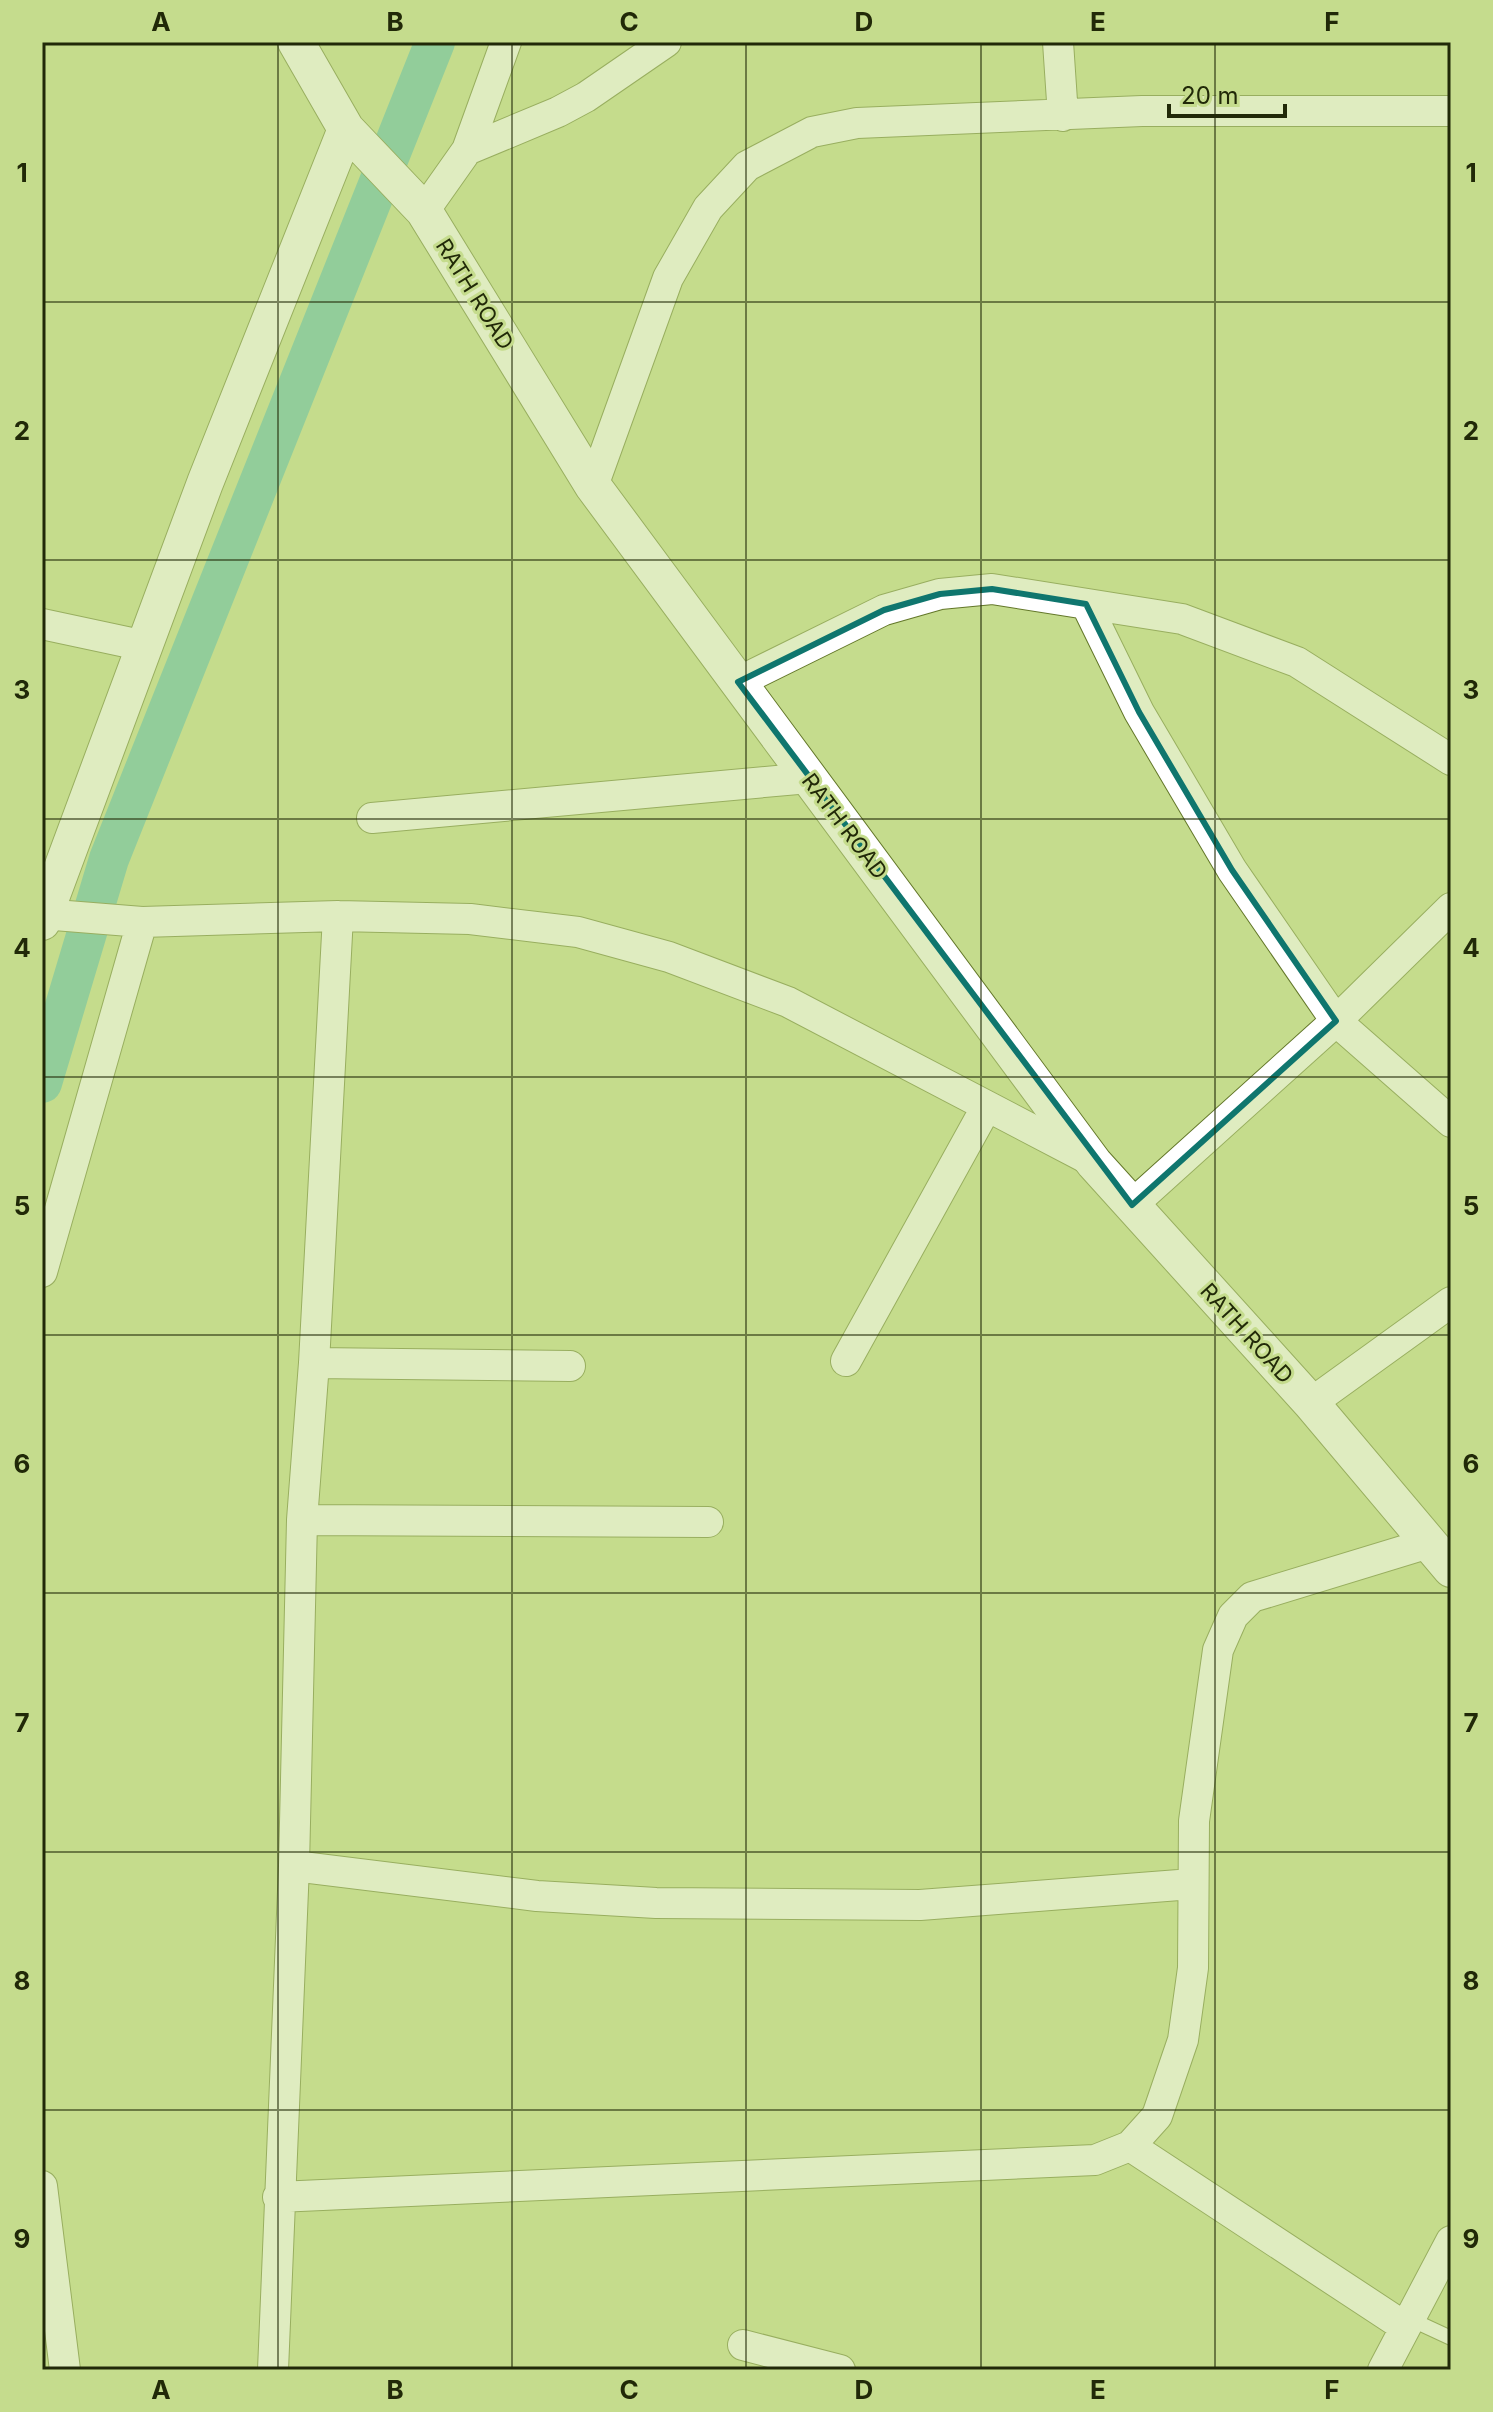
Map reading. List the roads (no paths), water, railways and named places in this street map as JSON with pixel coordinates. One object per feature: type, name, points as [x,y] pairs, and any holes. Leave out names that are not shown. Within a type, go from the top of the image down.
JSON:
[{"type":"street","name":"RATH ROAD","points":[[296,42],[354,137],[416,202],[593,486],[1094,1163],[1311,1403],[1440,1556]]},
{"type":"street","points":[[467,150],[506,42]]},
{"type":"street","points":[[416,202],[467,150],[577,102],[666,42]]},
{"type":"street","points":[[1058,42],[1063,116]]},
{"type":"street","points":[[593,486],[668,278],[708,208],[747,166],[812,132],[857,123],[1142,111],[1451,111]]},
{"type":"street","points":[[354,137],[205,483],[48,916],[132,922],[338,916],[470,919],[562,930],[669,957],[788,1002],[1094,1163]]},
{"type":"street","points":[[738,682],[884,610],[940,594],[992,589],[1182,619],[1297,662],[1451,758]]},
{"type":"street","points":[[1086,604],[1139,712],[1232,870],[1336,1021],[1451,1122]]},
{"type":"street","points":[[42,624],[145,646]]},
{"type":"street","points":[[372,818],[809,778]]},
{"type":"street","points":[[1132,1205],[1336,1021],[1451,908]]},
{"type":"street","points":[[273,2370],[294,1866],[302,1520],[314,1363],[338,916]]},
{"type":"street","points":[[42,1272],[132,922]]},
{"type":"street","points":[[846,1361],[987,1106]]},
{"type":"street","points":[[1311,1403],[1451,1302]]},
{"type":"street","points":[[314,1363],[570,1366]]},
{"type":"street","points":[[302,1520],[708,1522]]},
{"type":"street","points":[[278,2197],[1095,2160],[1130,2146],[1157,2116],[1183,2040],[1193,1968],[1194,1821],[1218,1650],[1233,1616],[1252,1597],[1440,1556]]},
{"type":"street","points":[[294,1866],[537,1896],[684,1903],[920,1905],[1192,1884]]},
{"type":"street","points":[[1130,2146],[1408,2323]]},
{"type":"street","points":[[42,2186],[65,2370]]},
{"type":"street","points":[[1383,2370],[1451,2241]]},
{"type":"street","points":[[743,2345],[840,2370]]},
{"type":"lane","points":[[1408,2323],[1451,2338]]},
{"type":"waterway","points":[[42,1083],[109,859],[435,42]]}]
